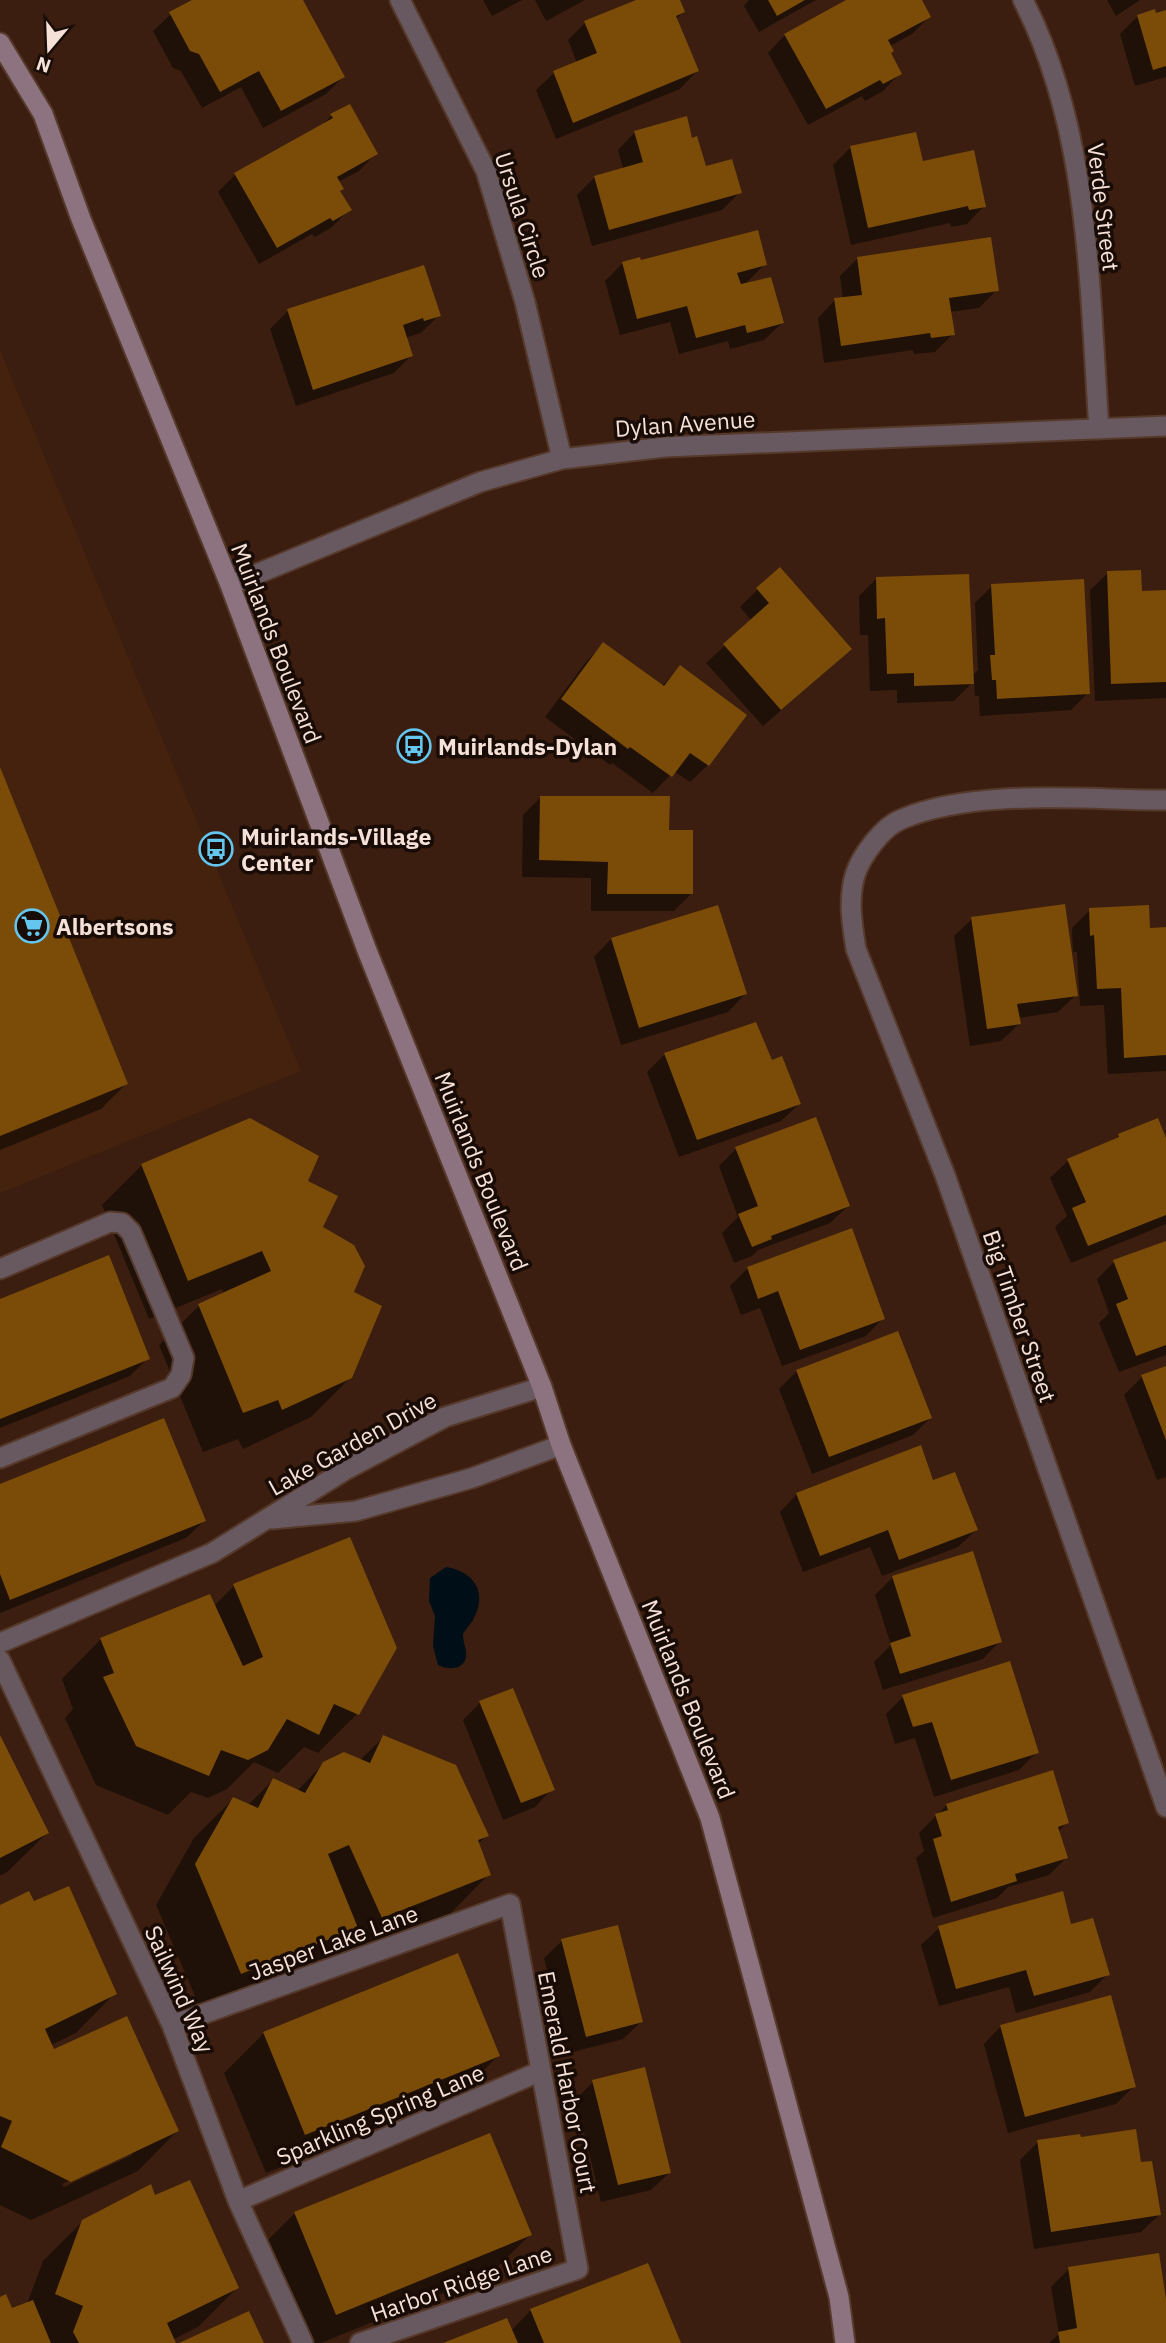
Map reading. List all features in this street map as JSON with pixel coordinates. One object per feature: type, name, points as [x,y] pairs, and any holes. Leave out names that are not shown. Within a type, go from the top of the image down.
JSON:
[{"type":"main road","name":"Muirlands Boulevard","points":[[0,43],[43,114],[81,219],[230,585],[368,953],[542,1387],[561,1445],[710,1818],[839,2297],[845,2343]]},
{"type":"street","name":"Ursula Circle","points":[[400,0],[486,171],[525,302],[562,459]]},
{"type":"street","name":"Verde Street","points":[[1023,0],[1040,34],[1069,130],[1085,231],[1099,429]]},
{"type":"street","name":"Dylan Avenue","points":[[230,585],[480,482],[562,459],[665,447],[1166,426]]},
{"type":"street","name":"Big Timber Street","points":[[1166,800],[992,799],[938,808],[899,819],[872,843],[855,875],[851,913],[856,949],[945,1175],[1166,1807]]},
{"type":"street","points":[[0,1269],[110,1222],[122,1223],[131,1232],[184,1359],[181,1375],[172,1388],[0,1458]]},
{"type":"street","name":"Lake Garden Drive","points":[[0,1643],[212,1553],[347,1469],[445,1417],[542,1387]]},
{"type":"street","name":"Lake Garden Drive","points":[[267,1519],[356,1511],[472,1478],[561,1445]]},
{"type":"street","name":"Sailwind Way","points":[[0,1660],[172,2025],[238,2201],[303,2343]]},
{"type":"street","name":"Jasper Lake Lane","points":[[172,2025],[510,1904]]},
{"type":"street","name":"Emerald Harbor Court","points":[[510,1904],[578,2269]]},
{"type":"street","name":"Sparkling Spring Lane","points":[[238,2201],[541,2071]]},
{"type":"street","name":"Harbor Ridge Lane","points":[[360,2343],[578,2269]]},
{"type":"shaded area","points":[[0,350],[301,1071],[0,1193]]},
{"type":"shaded area","points":[[446,1567],[465,1574],[476,1585],[479,1593],[477,1610],[463,1634],[466,1657],[461,1665],[453,1668],[438,1665],[433,1646],[435,1616],[429,1601],[430,1578]]},
{"type":"building","points":[[192,0],[303,0],[345,77],[281,111],[259,71],[220,92],[199,54],[190,51],[169,12]]},
{"type":"building","points":[[636,0],[680,0],[685,12],[676,16],[699,71],[573,123],[553,71],[597,53],[584,21]]},
{"type":"building","points":[[768,0],[805,0],[777,16]]},
{"type":"building","points":[[846,0],[922,0],[931,17],[888,40],[894,51],[891,53],[902,74],[883,84],[880,80],[826,109],[784,34]]},
{"type":"building","points":[[1155,9],[1156,13],[1166,10],[1166,66],[1153,70],[1137,15]]},
{"type":"building","points":[[350,104],[378,154],[337,177],[344,189],[340,191],[352,210],[333,221],[330,218],[277,248],[234,173],[333,118],[330,114]]},
{"type":"building","points":[[687,116],[692,138],[697,136],[706,166],[732,159],[742,193],[609,230],[594,176],[643,162],[634,131]]},
{"type":"building","points":[[916,132],[923,161],[974,150],[986,207],[969,210],[968,206],[868,228],[850,146]]},
{"type":"building","points":[[758,230],[767,265],[737,273],[741,284],[771,277],[784,323],[747,333],[745,325],[696,338],[687,306],[637,319],[622,262],[640,257],[641,260]]},
{"type":"building","points":[[991,237],[999,291],[949,298],[955,335],[931,338],[930,333],[841,346],[834,298],[862,295],[857,257]]},
{"type":"building","points":[[424,265],[441,316],[424,321],[423,318],[403,325],[413,356],[313,390],[287,309]]},
{"type":"building","points":[[780,567],[852,649],[781,710],[723,644],[769,603],[756,588]]},
{"type":"building","points":[[1141,570],[1142,591],[1166,590],[1166,682],[1111,684],[1107,571]]},
{"type":"building","points":[[969,574],[974,684],[914,686],[914,673],[887,674],[885,618],[877,619],[876,577]]},
{"type":"building","points":[[1084,579],[1090,694],[997,699],[990,655],[995,655],[991,584]]},
{"type":"building","points":[[603,642],[664,686],[680,665],[747,715],[709,766],[690,753],[672,777],[630,747],[628,749],[561,699]]},
{"type":"building","name":"Albertsons","points":[[0,767],[128,1084],[0,1136]]},
{"type":"building","points":[[540,796],[670,796],[669,830],[693,830],[693,894],[607,894],[608,862],[539,860]]},
{"type":"building","points":[[1065,904],[1078,996],[1017,1004],[1021,1024],[987,1029],[971,917]]},
{"type":"building","points":[[718,905],[747,994],[639,1028],[611,938]]},
{"type":"building","points":[[1149,905],[1150,928],[1166,927],[1166,1055],[1124,1058],[1121,988],[1097,989],[1094,935],[1090,936],[1089,908]]},
{"type":"building","points":[[756,1022],[772,1060],[782,1056],[801,1104],[697,1140],[664,1053]]},
{"type":"building","points":[[816,1117],[850,1206],[771,1236],[772,1239],[752,1247],[738,1214],[758,1206],[735,1147]]},
{"type":"building","points":[[250,1118],[319,1156],[308,1181],[338,1196],[323,1227],[354,1245],[365,1266],[354,1292],[382,1306],[352,1378],[282,1410],[278,1400],[243,1413],[198,1304],[271,1271],[262,1251],[188,1281],[141,1164]]},
{"type":"building","points":[[1158,1118],[1166,1138],[1166,1215],[1088,1246],[1072,1208],[1086,1202],[1067,1159]]},
{"type":"building","points":[[852,1228],[885,1319],[800,1350],[778,1291],[758,1299],[747,1267]]},
{"type":"building","points":[[1166,1241],[1166,1345],[1136,1356],[1116,1304],[1128,1299],[1113,1260]]},
{"type":"building","points":[[109,1255],[150,1359],[0,1419],[0,1299]]},
{"type":"building","points":[[898,1331],[932,1418],[829,1457],[796,1370]]},
{"type":"building","points":[[1166,1366],[1166,1440],[1141,1375]]},
{"type":"building","points":[[164,1418],[206,1521],[10,1600],[0,1574],[0,1484]]},
{"type":"building","points":[[921,1445],[933,1480],[955,1472],[978,1530],[899,1560],[888,1530],[820,1556],[796,1493]]},
{"type":"building","points":[[350,1537],[397,1648],[359,1715],[334,1704],[319,1735],[287,1719],[268,1750],[248,1760],[221,1750],[209,1776],[136,1746],[103,1677],[114,1673],[100,1638],[210,1594],[243,1666],[263,1657],[233,1584]]},
{"type":"building","points":[[973,1551],[1002,1642],[900,1674],[890,1643],[911,1636],[892,1576]]},
{"type":"building","points":[[1010,1661],[1039,1753],[951,1780],[932,1722],[913,1727],[902,1695]]},
{"type":"building","points":[[513,1688],[555,1790],[521,1803],[479,1701]]},
{"type":"building","points":[[0,1735],[49,1833],[0,1858]]},
{"type":"building","points":[[383,1735],[456,1765],[489,1836],[478,1840],[491,1875],[382,1918],[349,1845],[328,1854],[358,1928],[241,1974],[195,1864],[233,1797],[258,1808],[273,1778],[305,1793],[323,1762],[344,1752],[370,1763]]},
{"type":"building","points":[[1053,1770],[1069,1823],[1058,1827],[1068,1858],[1015,1874],[1017,1881],[951,1902],[933,1839],[942,1836],[935,1814],[948,1810],[946,1804]]},
{"type":"building","points":[[69,1886],[117,1994],[45,2029],[54,2049],[127,2016],[179,2131],[71,2182],[1,2147],[12,2121],[0,2116],[0,1905],[29,1891],[34,1901]]},
{"type":"building","points":[[1063,1891],[1071,1924],[1093,1918],[1110,1975],[1034,1996],[1026,1970],[956,1989],[938,1926]]},
{"type":"building","points":[[618,1925],[643,2022],[586,2037],[561,1939]]},
{"type":"building","points":[[458,1953],[500,2056],[305,2135],[263,2032]]},
{"type":"building","points":[[1111,1995],[1136,2087],[1025,2117],[1000,2025]]},
{"type":"building","points":[[645,2067],[671,2173],[618,2185],[592,2080]]},
{"type":"building","points":[[1136,2129],[1141,2162],[1152,2161],[1161,2215],[1051,2232],[1037,2140]]},
{"type":"building","points":[[490,2133],[532,2235],[336,2315],[294,2212]]},
{"type":"building","points":[[190,2180],[239,2288],[167,2323],[176,2343],[79,2343],[73,2332],[83,2306],[55,2294],[82,2220],[151,2184],[155,2195]]},
{"type":"building","points":[[1159,2253],[1166,2299],[1166,2343],[1060,2343],[1058,2332],[1077,2328],[1068,2267]]},
{"type":"building","points":[[648,2263],[681,2343],[544,2343],[530,2309]]},
{"type":"building","points":[[6,2294],[12,2308],[33,2300],[51,2343],[0,2343],[0,2297]]},
{"type":"building","points":[[249,2311],[264,2343],[179,2343]]},
{"type":"building","points":[[507,2318],[518,2343],[443,2343]]},
{"type":"place","name":"Muirlands-Dylan","points":[[414,746]]},
{"type":"place","name":"Muirlands-Village Center","points":[[216,849]]},
{"type":"place","name":"Albertsons","points":[[32,926]]}]
